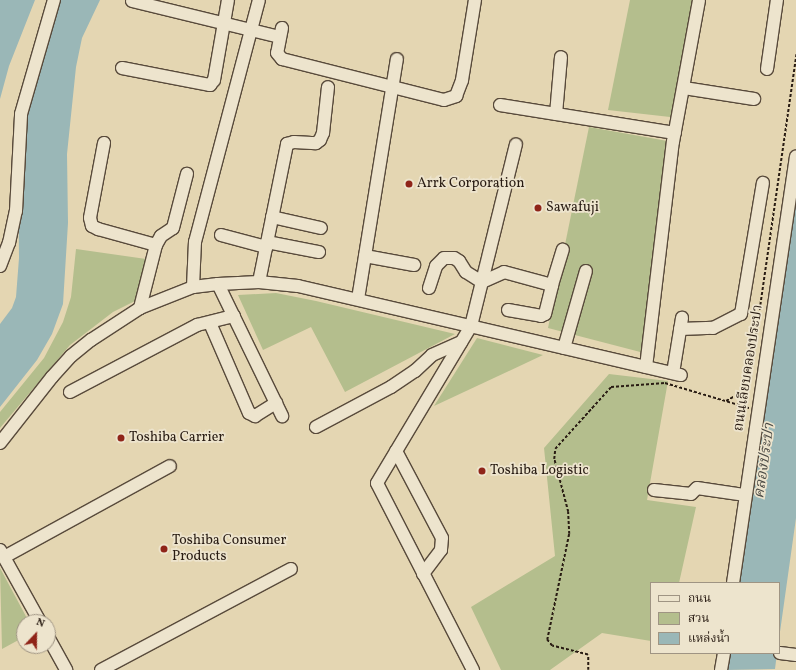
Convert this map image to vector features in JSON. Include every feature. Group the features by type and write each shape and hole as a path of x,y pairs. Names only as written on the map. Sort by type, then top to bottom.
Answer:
{"street":[{"path":"0,266 3,249 16,211 21,114 54,0"},
{"path":"122,68 210,85 214,80 228,0"},
{"path":"193,287 195,242 259,0"},
{"path":"139,2 251,30 281,33 277,53 282,59 444,100 456,96 462,80 475,0"},
{"path":"646,367 675,133 699,0"},
{"path":"767,69 777,0"},
{"path":"556,114 561,57"},
{"path":"358,299 397,58"},
{"path":"258,282 287,144 294,142 316,143 320,140 323,133 328,87"},
{"path":"684,88 754,99"},
{"path":"500,105 675,133"},
{"path":"104,143 90,218 92,226 156,245"},
{"path":"474,670 377,486 377,481 471,326 516,144"},
{"name":"ถนนเลียบคลองประปา","path":"733,582 796,157"},
{"path":"140,308 156,245 161,236 173,228 187,174"},
{"path":"0,443 71,356 140,308 193,287 218,284 258,282 298,286 677,374 681,324 713,328 741,314 764,184"},
{"path":"272,217 321,228"},
{"path":"220,235 266,245 319,252"},
{"path":"508,310 541,316 545,314 552,284 563,250"},
{"path":"365,256 414,265"},
{"path":"429,288 436,266 444,258 454,258 459,261 466,272 482,282"},
{"path":"564,348 586,271"},
{"path":"482,282 504,272 552,284"},
{"path":"218,284 282,416"},
{"path":"70,392 197,325 234,316"},
{"path":"210,323 249,413 255,416 276,403"},
{"path":"316,426 391,387 415,371 432,355 461,342"},
{"path":"396,451 442,538 441,550 423,574"},
{"path":"36,614 2,553 170,466"},
{"path":"654,490 691,494 697,488 745,495"},
{"path":"101,670 291,568"},
{"path":"56,652 66,670"},
{"path":"780,653 796,655"},
{"path":"721,670 724,654"}],"path":[{"path":"726,401 748,390 796,54"},
{"path":"652,379 758,410"},
{"path":"588,670 588,655 552,646 547,640 569,534 568,512 554,459 555,449 612,387 665,383"}],"green space":[{"path":"630,0 695,0 679,118 608,110"},
{"path":"589,127 673,142 648,354 548,328"},
{"path":"76,249 146,259 135,301 113,312 70,345 0,428 0,412 44,358 63,322 71,297"},
{"path":"276,293 455,334 345,392 311,327 263,350 238,295"},
{"path":"477,338 543,355 434,406"},
{"path":"609,374 668,381 647,500 696,507 679,582 650,582 650,641 602,633 550,670 501,670 471,607 555,556 544,448"},
{"path":"0,568 25,614 16,614 16,641 2,649"}],"water":[{"path":"0,0 35,0 9,66 0,99"},
{"path":"57,0 100,0 82,38 76,67 67,154 68,223 63,304 52,334 37,360 0,407 0,324 12,308 16,297 19,258 18,149"},
{"name":"คลองประปา","path":"796,173 796,518 780,632 780,582 738,582"},
{"path":"728,654 777,654 775,669 725,670"}],"place":[{"name":"Arrk Corporation","path":"409,184"},
{"name":"Sawafuji","path":"538,208"},
{"name":"Toshiba Carrier","path":"121,438"},
{"name":"Toshiba Logistic","path":"482,471"},
{"name":"Toshiba Consumer Products","path":"164,549"}]}
